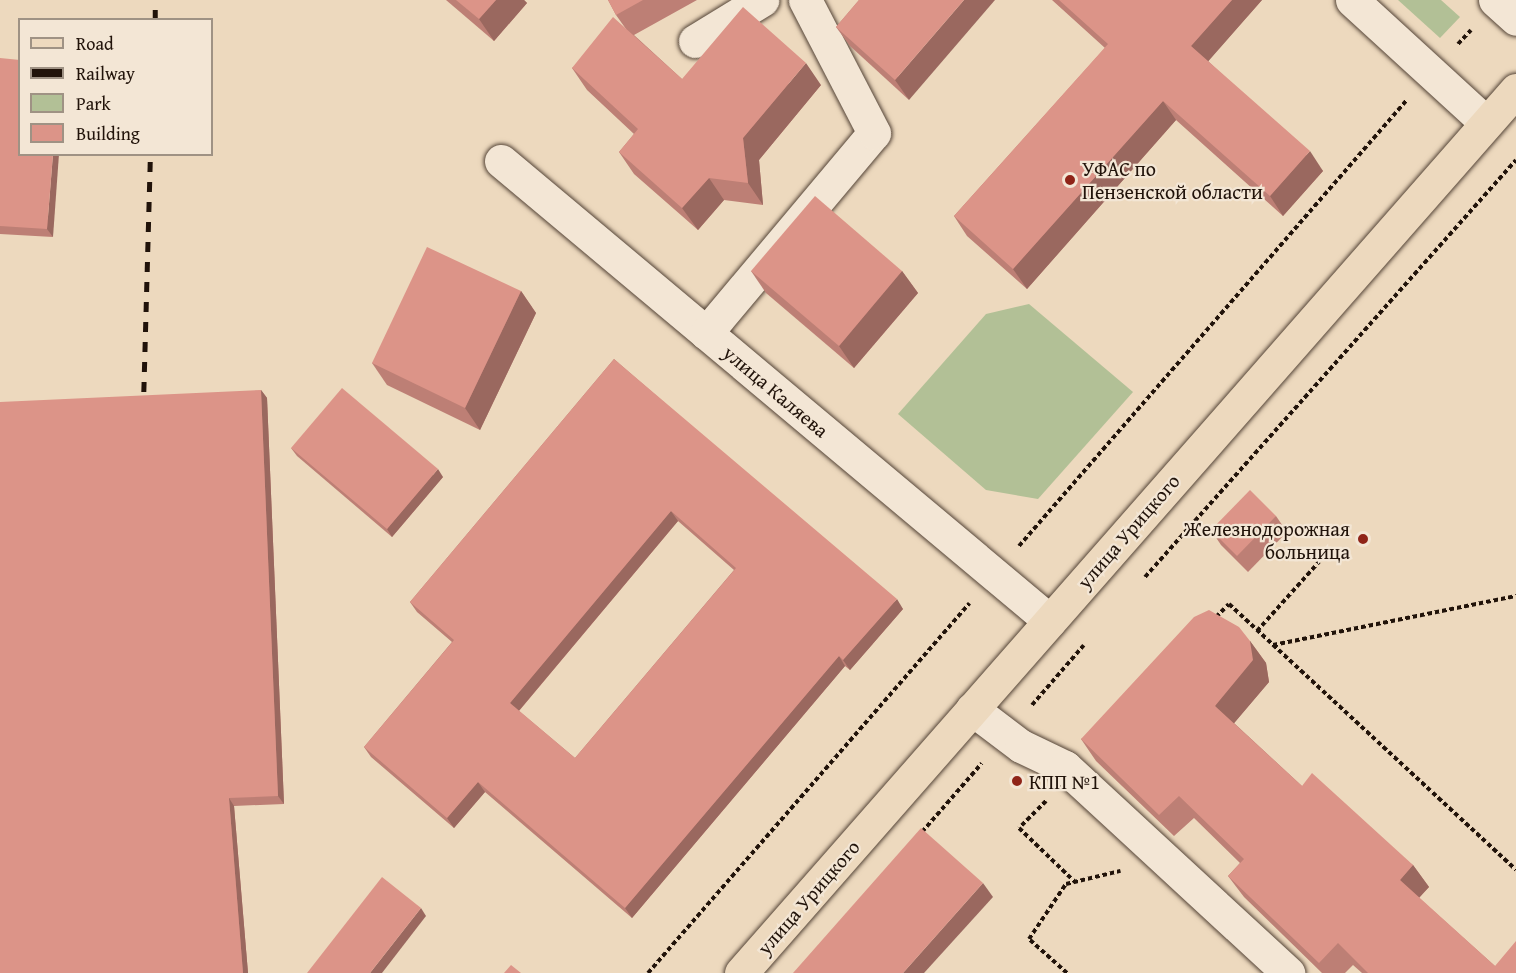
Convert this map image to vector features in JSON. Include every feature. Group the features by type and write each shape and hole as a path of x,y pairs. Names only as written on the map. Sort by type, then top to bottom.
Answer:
{"main road":[{"name":"улица Урицкого","path":"741,973 1516,90"}],"street":[{"path":"695,40 762,0"},
{"path":"706,333 874,133 805,0"},
{"path":"1352,0 1486,123"},
{"name":"улица Каляева","path":"501,161 1050,621"},
{"path":"972,709 1006,735 1072,774 1288,973"}],"path":[{"path":"1011,555 1431,73 1503,7"},
{"path":"1139,583 1516,160"},
{"path":"1257,631 1319,561"},
{"path":"648,973 979,592"},
{"path":"1273,645 1516,596"},
{"path":"1213,621 1229,604 1516,870"},
{"path":"914,841 1092,637"},
{"path":"1072,774 1019,828 1075,882"},
{"path":"1068,973 1029,939 1066,884 1164,859"}],"green space":[{"path":"1398,0 1441,0 1460,17 1440,38"},
{"path":"1029,304 1133,392 1038,499 986,490 898,414 986,314"}],"building":[{"path":"456,0 496,0 479,19"},
{"path":"608,0 643,0 616,15"},
{"path":"859,0 964,0 895,80 836,27"},
{"path":"1059,0 1232,0 1191,46 1310,151 1270,196 1163,101 1013,269 954,216 1108,44"},
{"path":"743,7 806,63 743,138 748,183 709,178 682,208 619,152 638,129 572,68 613,17 682,79"},
{"path":"0,58 18,60 18,156 53,156 47,229 0,226"},
{"path":"815,196 902,271 839,346 751,271"},
{"path":"427,247 521,291 465,408 372,363"},
{"path":"614,359 897,599 843,660 839,656 625,908 478,782 447,818 364,747 454,640 410,602","holes":["671,511 736,568 575,758 510,703"]},
{"path":"342,388 438,469 387,529 291,448"},
{"path":"261,390 278,796 229,798 243,973 0,973 0,402"},
{"path":"1250,490 1276,516 1237,556 1211,530"},
{"path":"1209,610 1239,627 1250,641 1253,660 1215,706 1302,786 1312,773 1413,865 1400,880 1495,966 1516,941 1516,973 1368,973 1338,943 1319,963 1228,876 1244,859 1179,796 1159,815 1081,739 1194,617"},
{"path":"921,828 983,883 903,973 793,973"},
{"path":"382,877 421,908 370,973 307,973"},
{"path":"511,965 521,973 504,973"}],"railway":[{"path":"155,0 155,18"},
{"path":"143,412 150,156"}],"place":[{"name":"УФАС по Пензенской области","path":"1070,180"},
{"name":"Железнодорожная больница","path":"1363,539"},
{"name":"КПП №1","path":"1017,781"}]}
